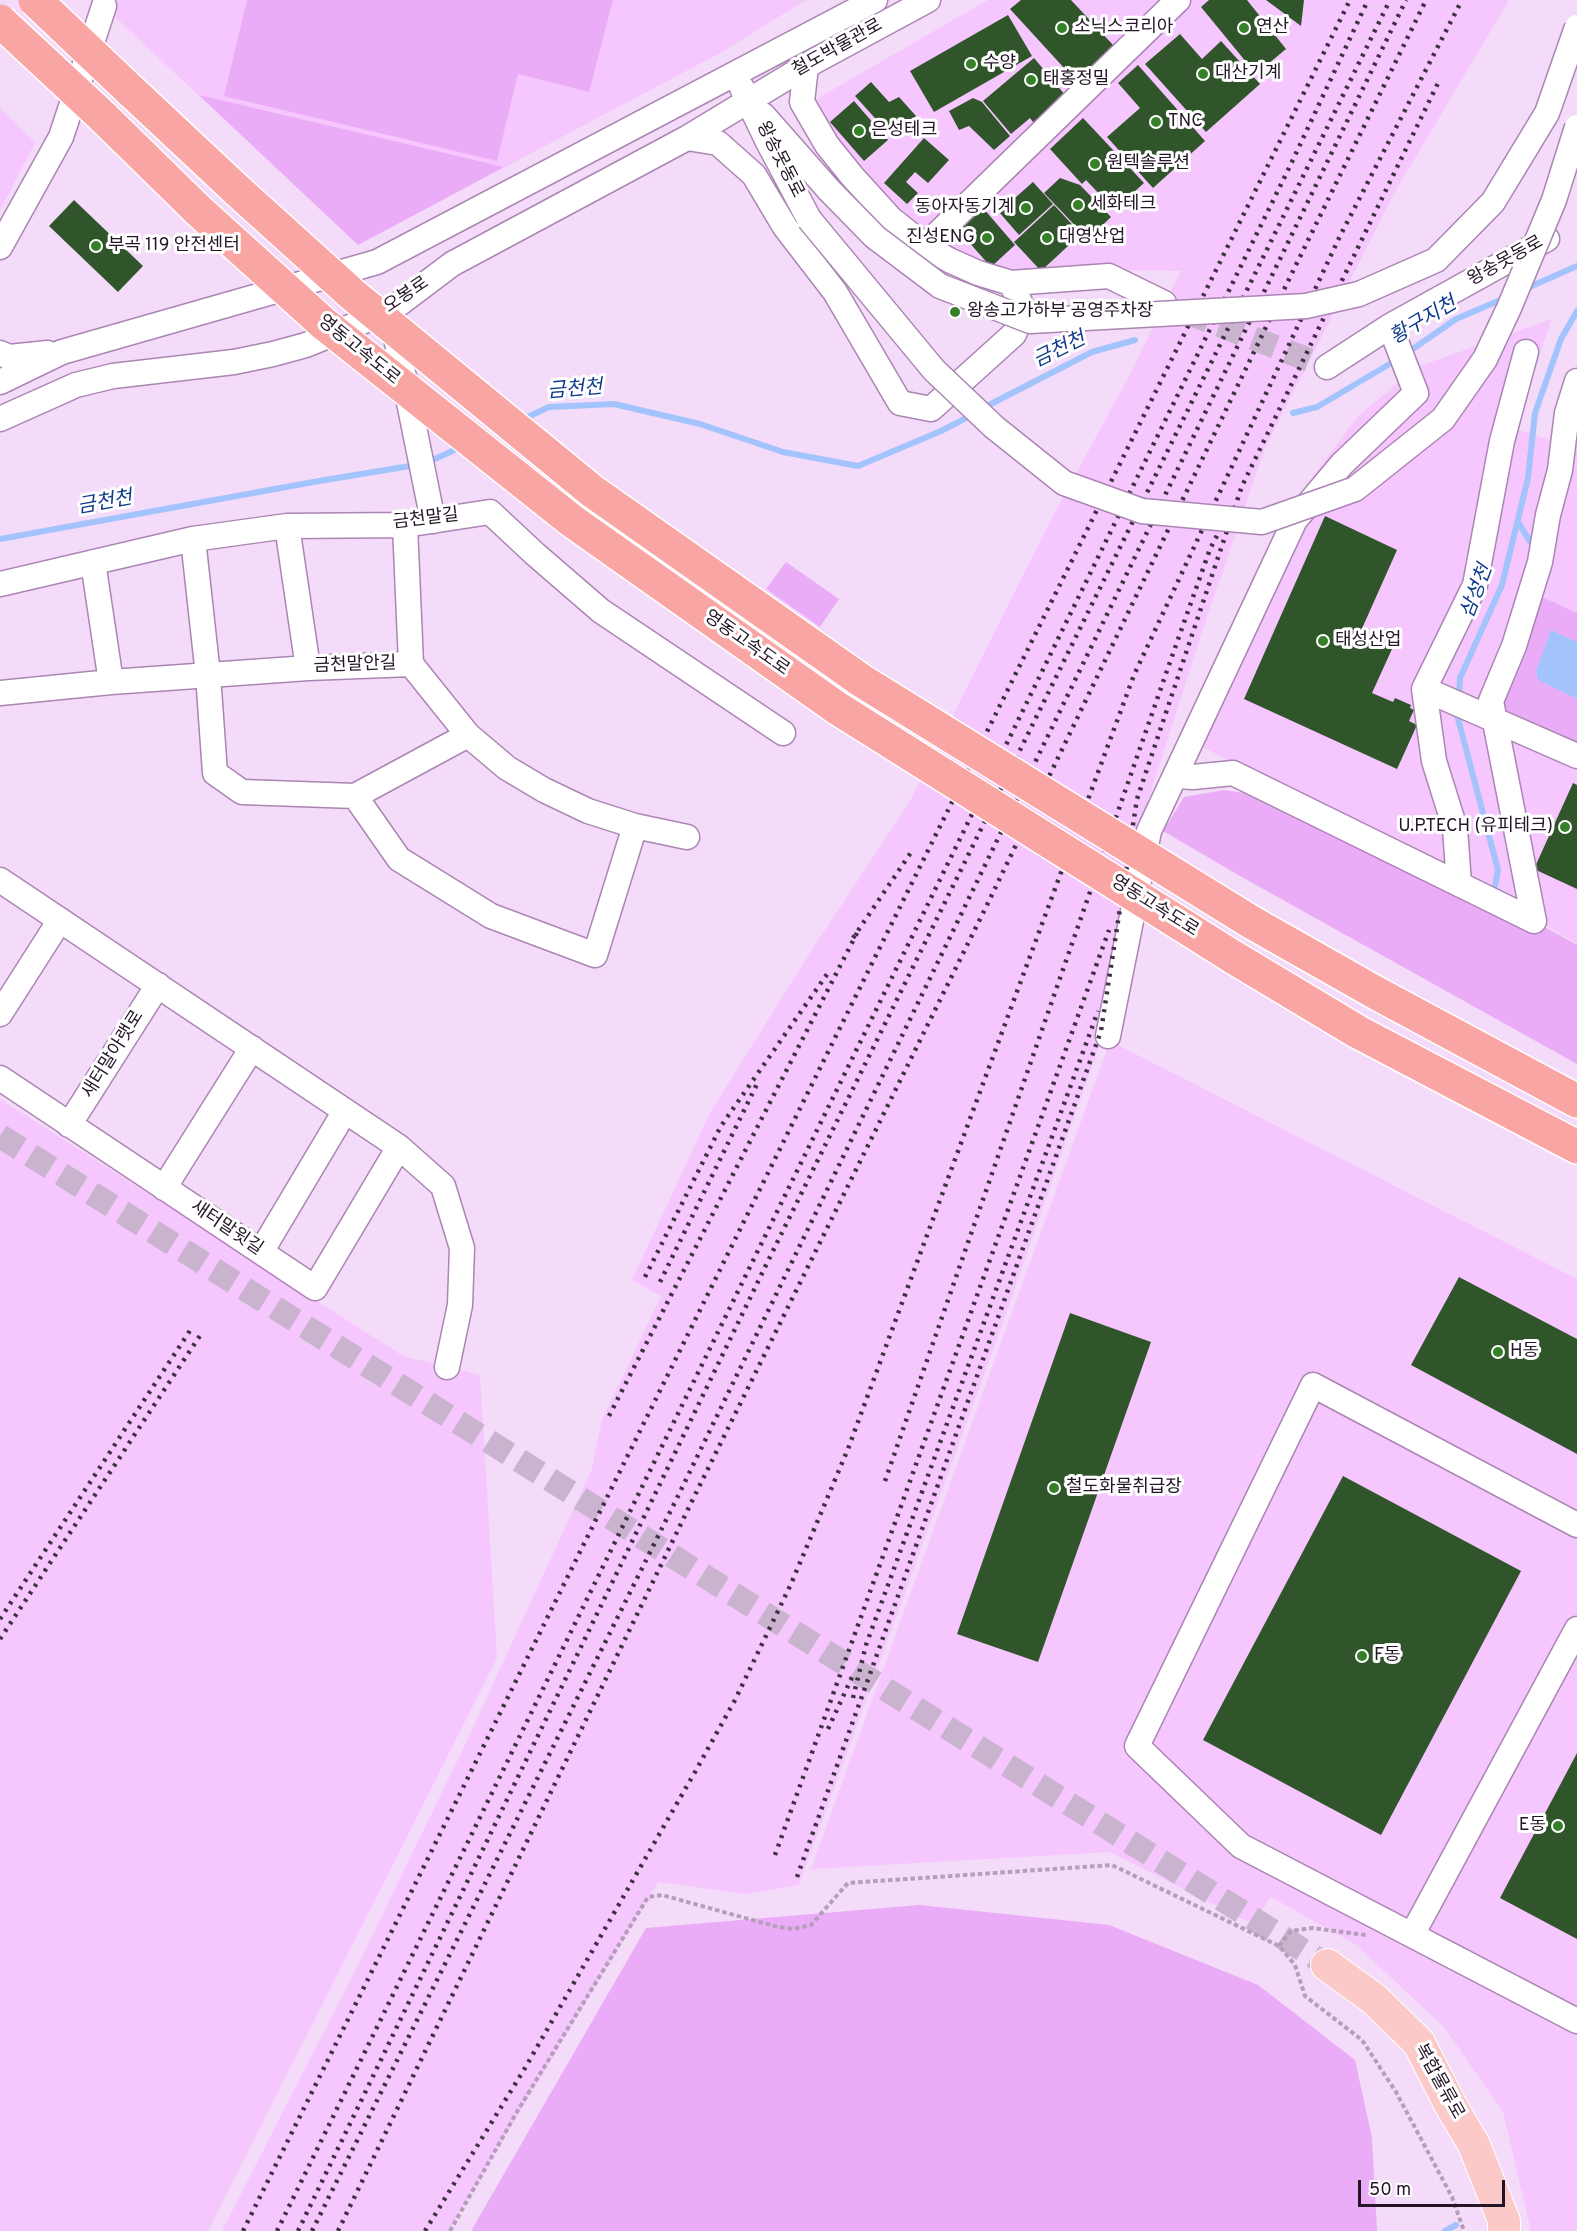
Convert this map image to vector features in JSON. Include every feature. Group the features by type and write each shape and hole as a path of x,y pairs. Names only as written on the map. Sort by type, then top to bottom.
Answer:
{"highway":[{"name":"영동고속도로","path":"35,0 239,192 353,295 592,491 862,681 1251,922 1389,1000 1577,1101"},
{"name":"영동고속도로","path":"0,21 199,211 323,323 572,521 837,708 1233,957 1358,1032 1577,1147"}],"main road":[{"name":"복합물류로","path":"1327,1965 1374,1999 1419,2043 1474,2145 1504,2221 1504,2231"}],"street":[{"name":"철도박물관로","path":"734,73 875,0"},
{"name":"철도박물관로","path":"749,100 806,66 928,0"},
{"path":"925,246 1178,0"},
{"path":"1,241 61,137 104,6"},
{"name":"왕송못동로","path":"749,100 782,134 829,190 875,237 940,286 1030,321 1306,306 1359,294 1436,260 1493,202 1547,113 1577,27"},
{"path":"806,66 802,102 827,146 891,219 925,246 978,273 1011,283 1109,276 1164,303"},
{"name":"왕송못동로","path":"734,73 809,219 934,370 994,427 1064,483 1142,512 1262,522 1355,489 1443,419 1485,359 1509,308 1554,200 1577,127"},
{"path":"0,382 62,352 377,262 734,73"},
{"name":"오봉로","path":"0,419 76,385 113,376 234,362 273,354 306,345 391,310 452,264 687,138 749,100"},
{"path":"687,138 718,143 754,175 785,227 835,292 900,404 931,409 1014,334 1024,311 1011,283"},
{"name":"왕송못동로","path":"1327,367 1390,326 1550,238 1577,156"},
{"path":"391,310 433,521"},
{"path":"1108,1036 1149,831 1295,520 1342,464 1416,393 1390,326"},
{"path":"0,353 9,357 62,352"},
{"path":"1459,884 1455,828 1434,761 1424,689 1475,585 1502,441 1526,352"},
{"path":"1174,776 1193,777 1233,773 1534,921 1491,701 1514,646 1540,561 1548,515 1560,470 1567,413 1577,381"},
{"name":"금천말길","path":"0,584 193,539 287,526 405,525 490,512 601,611 783,733"},
{"path":"405,525 411,664"},
{"path":"287,526 308,668"},
{"path":"193,539 208,675 215,773 242,792 355,796 468,735"},
{"path":"93,561 111,682"},
{"name":"금천말안길","path":"0,693 208,675 411,664 468,735 507,768 544,790 588,811 635,826 687,837"},
{"path":"1424,689 1577,756"},
{"path":"355,796 399,859 491,916 595,955 635,826"},
{"path":"0,880 399,1147 443,1186 462,1248 460,1305 447,1367"},
{"path":"0,1014 60,920"},
{"name":"새터말아랫로","path":"69,1125 158,985"},
{"path":"164,1188 252,1048"},
{"name":"새터말윗길","path":"0,1078 315,1288 399,1147"},
{"path":"261,1252 345,1111"},
{"path":"1577,1525 1312,1385 1137,1746 1241,1846 1577,2021"},
{"path":"1412,1935 1577,1629"}],"path":[{"path":"450,2231 518,2110 648,1897 662,1895 794,1929 811,1925 848,1883 1112,1865 1279,1946 1295,1965 1305,1996 1362,2040 1396,2091 1452,2197 1464,2231"},
{"path":"1279,1946 1291,1931 1312,1928 1367,1935"}],"shaded area":[{"path":"97,0 806,0 722,52 358,245"},
{"path":"247,0 613,0 589,92 518,74 497,161 224,96"},
{"path":"988,0 1509,0 1395,192 1265,448 1202,632 1145,810 1104,1032 1003,1322 799,1885 747,1894 658,1882 448,2231 222,2231 356,1969 465,1745 592,1469 602,1420 661,1296 632,1280 711,1111 806,959 910,801 1054,514 1127,380 1181,271 1049,272 991,267 925,235 867,181 813,101"},
{"path":"199,95 504,167 358,245"},
{"path":"0,108 35,143 0,210"},
{"path":"1552,319 1514,428 1568,446 1577,428 1577,944 1519,910 1181,736 1295,501 1358,416 1417,367"},
{"path":"786,562 839,599 820,627 766,589"},
{"path":"1542,597 1577,613 1577,642 1551,630 1536,672 1538,680 1577,699 1577,742 1499,707"},
{"path":"1224,790 1258,795 1529,932 1534,921 1577,945 1577,1064 1163,831 1184,797"},
{"path":"1110,1041 1577,1279 1577,2231 1531,2231 1503,2112 1444,2027 1355,1944 1271,1897 1253,1924 1110,1852 811,1869"},
{"path":"0,1099 403,1356 480,1375 497,1658 208,2231 0,2231"},
{"path":"919,1905 1109,1925 1258,1985 1355,2060 1372,2138 1377,2231 471,2231 646,1928"}],"water":[{"path":"1551,630 1577,642 1577,699 1538,680 1536,671"}],"building":[{"name":"소닉스코리아","path":"1021,0 1071,0 1114,46 1076,81 1010,9"},
{"name":"연산","path":"1209,0 1247,0 1286,49 1256,74 1201,7"},
{"path":"1266,0 1304,0 1301,26"},
{"name":"수양","path":"1008,15 1032,56 934,112 910,71"},
{"name":"대산기계","path":"1180,34 1202,59 1221,41 1260,84 1206,132 1145,64"},
{"name":"태홍정밀","path":"1034,58 1071,102 1039,130 1030,118 1011,134 983,101"},
{"name":"TNC","path":"1138,65 1205,141 1153,188 1107,137 1140,108 1118,83"},
{"path":"871,82 889,102 899,97 916,116 892,137 855,96"},
{"path":"973,98 982,102 1010,136 994,150 969,126 959,130 949,111"},
{"name":"은성테크","path":"854,101 888,140 864,161 830,122"},
{"name":"원텍솔루션","path":"1083,118 1144,183 1120,205 1104,199 1086,180 1082,184 1050,149"},
{"path":"924,138 949,160 928,183 915,172 906,182 918,193 907,204 884,183"},
{"name":"세화테크","path":"1060,178 1080,185 1111,217 1088,239 1044,193"},
{"name":"동아자동기계","path":"1033,182 1053,204 1019,235 999,212"},
{"name":"부곡 119 안전센터","path":"74,200 143,266 118,292 49,226"},
{"name":"대영산업","path":"1054,205 1081,234 1041,271 1014,242"},
{"name":"진성ENG","path":"983,208 1015,245 991,267 958,230"},
{"name":"태성산업","path":"1325,516 1397,550 1360,633 1392,649 1372,693 1393,702 1395,698 1411,705 1410,708 1414,710 1409,721 1417,725 1397,769 1244,699"},
{"name":"U.P.TECH (유피테크)","path":"1573,783 1577,785 1577,889 1534,869"},
{"name":"H동","path":"1459,1277 1577,1339 1577,1454 1411,1365"},
{"name":"철도화물취급장","path":"1070,1313 1151,1342 1038,1662 957,1634"},
{"name":"F동","path":"1343,1476 1521,1571 1381,1835 1203,1740"},
{"name":"E동","path":"1577,1753 1577,1939 1500,1898"}],"waterway":[{"name":"황구지천","path":"1525,289 1577,266"},
{"name":"황구지천","path":"1407,353 1456,319 1505,298"},
{"name":"삼성천","path":"1459,699 1460,678 1502,585 1528,478 1535,413 1561,339 1577,311"},
{"name":"금천천","path":"983,408 1092,352 1135,340"},
{"name":"황구지천","path":"1293,413 1317,407 1398,359"},
{"name":"금천천","path":"521,420 549,407 614,404 700,424 783,452 858,466 941,431 972,415"},
{"name":"금천천","path":"426,463 463,446"},
{"name":"금천천","path":"0,539 416,465"},
{"path":"1518,522 1531,543"},
{"name":"삼성천","path":"1458,709 1457,715 1498,870 1495,886"},
{"name":"삼성천","path":"1445,2231 1456,2225"}],"tunnel":[{"path":"1186,312 1327,367"},
{"path":"0,1136 1327,1965"}],"railway":[{"path":"243,2231 1350,0"},
{"path":"277,2231 1290,166 1368,0"},
{"path":"298,2231 767,1263 1390,0"},
{"path":"312,2231 679,1494 1406,0"},
{"path":"338,2231 693,1499 987,905 1426,0"},
{"path":"425,2231 525,2068 695,1772 735,1700 791,1584 848,1449 1134,675 1340,236 1462,0"},
{"path":"797,1877 1101,1031 1137,799 1242,486 1439,81"},
{"path":"885,1481 1170,662 1210,549 1222,526"},
{"path":"853,938 912,851"},
{"path":"775,1855 1109,930"},
{"path":"609,1416 858,931"},
{"path":"645,1277 721,1126 830,970"},
{"path":"853,1698 866,1645 1098,1011"},
{"path":"660,1282 757,1084"},
{"path":"0,1619 191,1329"},
{"path":"0,1639 201,1334"},
{"path":"828,1729 853,1675"}],"place":[{"name":"소닉스코리아","path":"1062,28"},
{"name":"연산","path":"1244,28"},
{"name":"수양","path":"971,64"},
{"name":"대산기계","path":"1203,74"},
{"name":"태홍정밀","path":"1031,80"},
{"name":"TNC","path":"1156,122"},
{"name":"은성테크","path":"859,131"},
{"name":"원텍솔루션","path":"1095,164"},
{"name":"세화테크","path":"1078,205"},
{"name":"동아자동기계","path":"1026,208"},
{"name":"진성ENG","path":"987,238"},
{"name":"대영산업","path":"1047,238"},
{"name":"부곡 119 안전센터","path":"96,246"},
{"name":"왕송고가하부 공영주차장","path":"955,312"},
{"name":"태성산업","path":"1323,641"},
{"name":"U.P.TECH (유피테크)","path":"1565,827"},
{"name":"H동","path":"1498,1352"},
{"name":"철도화물취급장","path":"1054,1488"},
{"name":"F동","path":"1362,1656"},
{"name":"E동","path":"1558,1826"}]}
